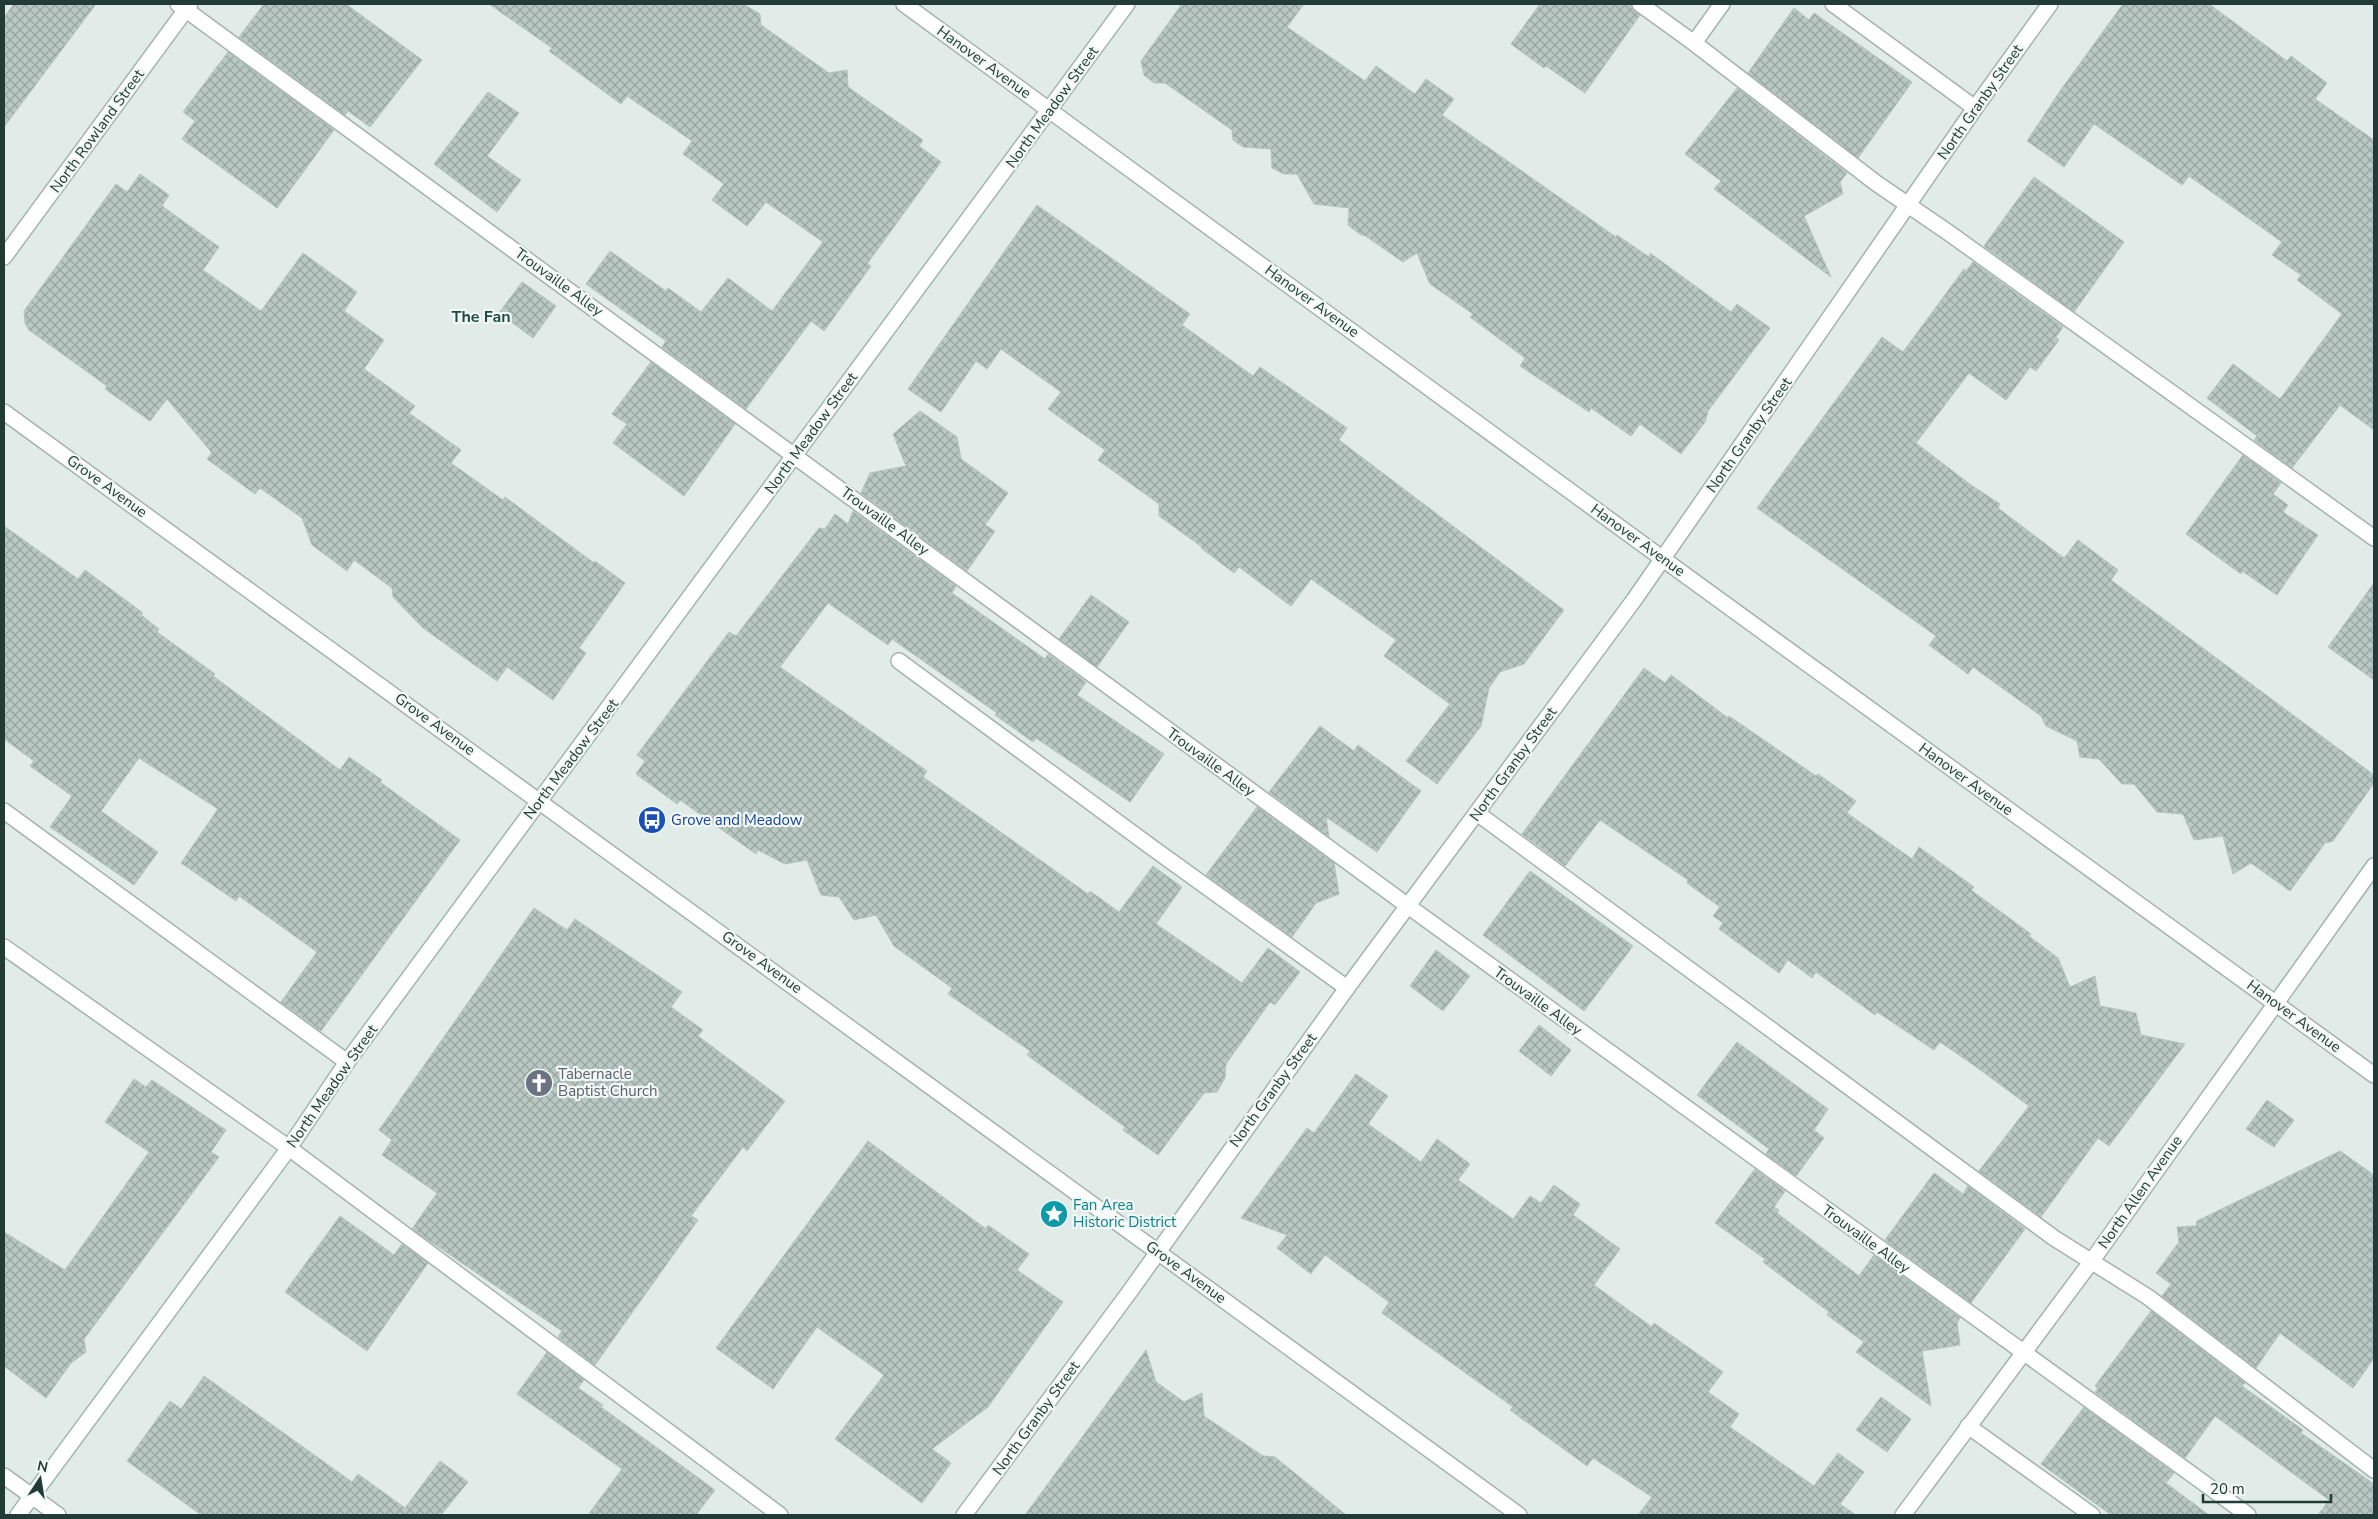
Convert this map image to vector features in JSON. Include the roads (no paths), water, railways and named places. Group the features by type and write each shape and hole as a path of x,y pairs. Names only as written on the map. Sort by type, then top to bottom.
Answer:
{"street":[{"name":"Hanover Avenue","path":"904,4 1663,559 2374,1074"},
{"name":"North Meadow Street","path":"18,1515 289,1148 347,1062 1050,110 1126,4"},
{"path":"1640,4 1694,43 1876,184 1908,204 2374,538"},
{"path":"1694,43 1722,4"},
{"path":"1833,4 1975,108"},
{"name":"North Granby Street","path":"964,1515 1157,1252 1347,988 1663,559 1908,204 2050,4"},
{"name":"North Rowland Street","path":"4,258 185,6"},
{"name":"Trouvaille Alley","path":"185,6 1408,906 2248,1515"},
{"name":"Grove Avenue","path":"4,412 540,800 1519,1515"},
{"path":"898,661 1347,988"},
{"path":"4,811 347,1062"},
{"path":"1477,813 2054,1238 2148,1298 2374,1470"},
{"name":"North Allen Avenue","path":"1903,1515 2091,1262 2274,1003 2374,866"},
{"path":"4,947 289,1148 780,1515"},
{"path":"1968,1426 2092,1515"},
{"path":"4,1476 58,1515"}],"place":[{"name":"Grove and Meadow","path":"652,820"},
{"name":"Tabernacle Baptist Church","path":"539,1083"},
{"name":"Fan Area Historic District","path":"1054,1214"}],"district":[{"name":"The Fan","path":"481,317"}]}
